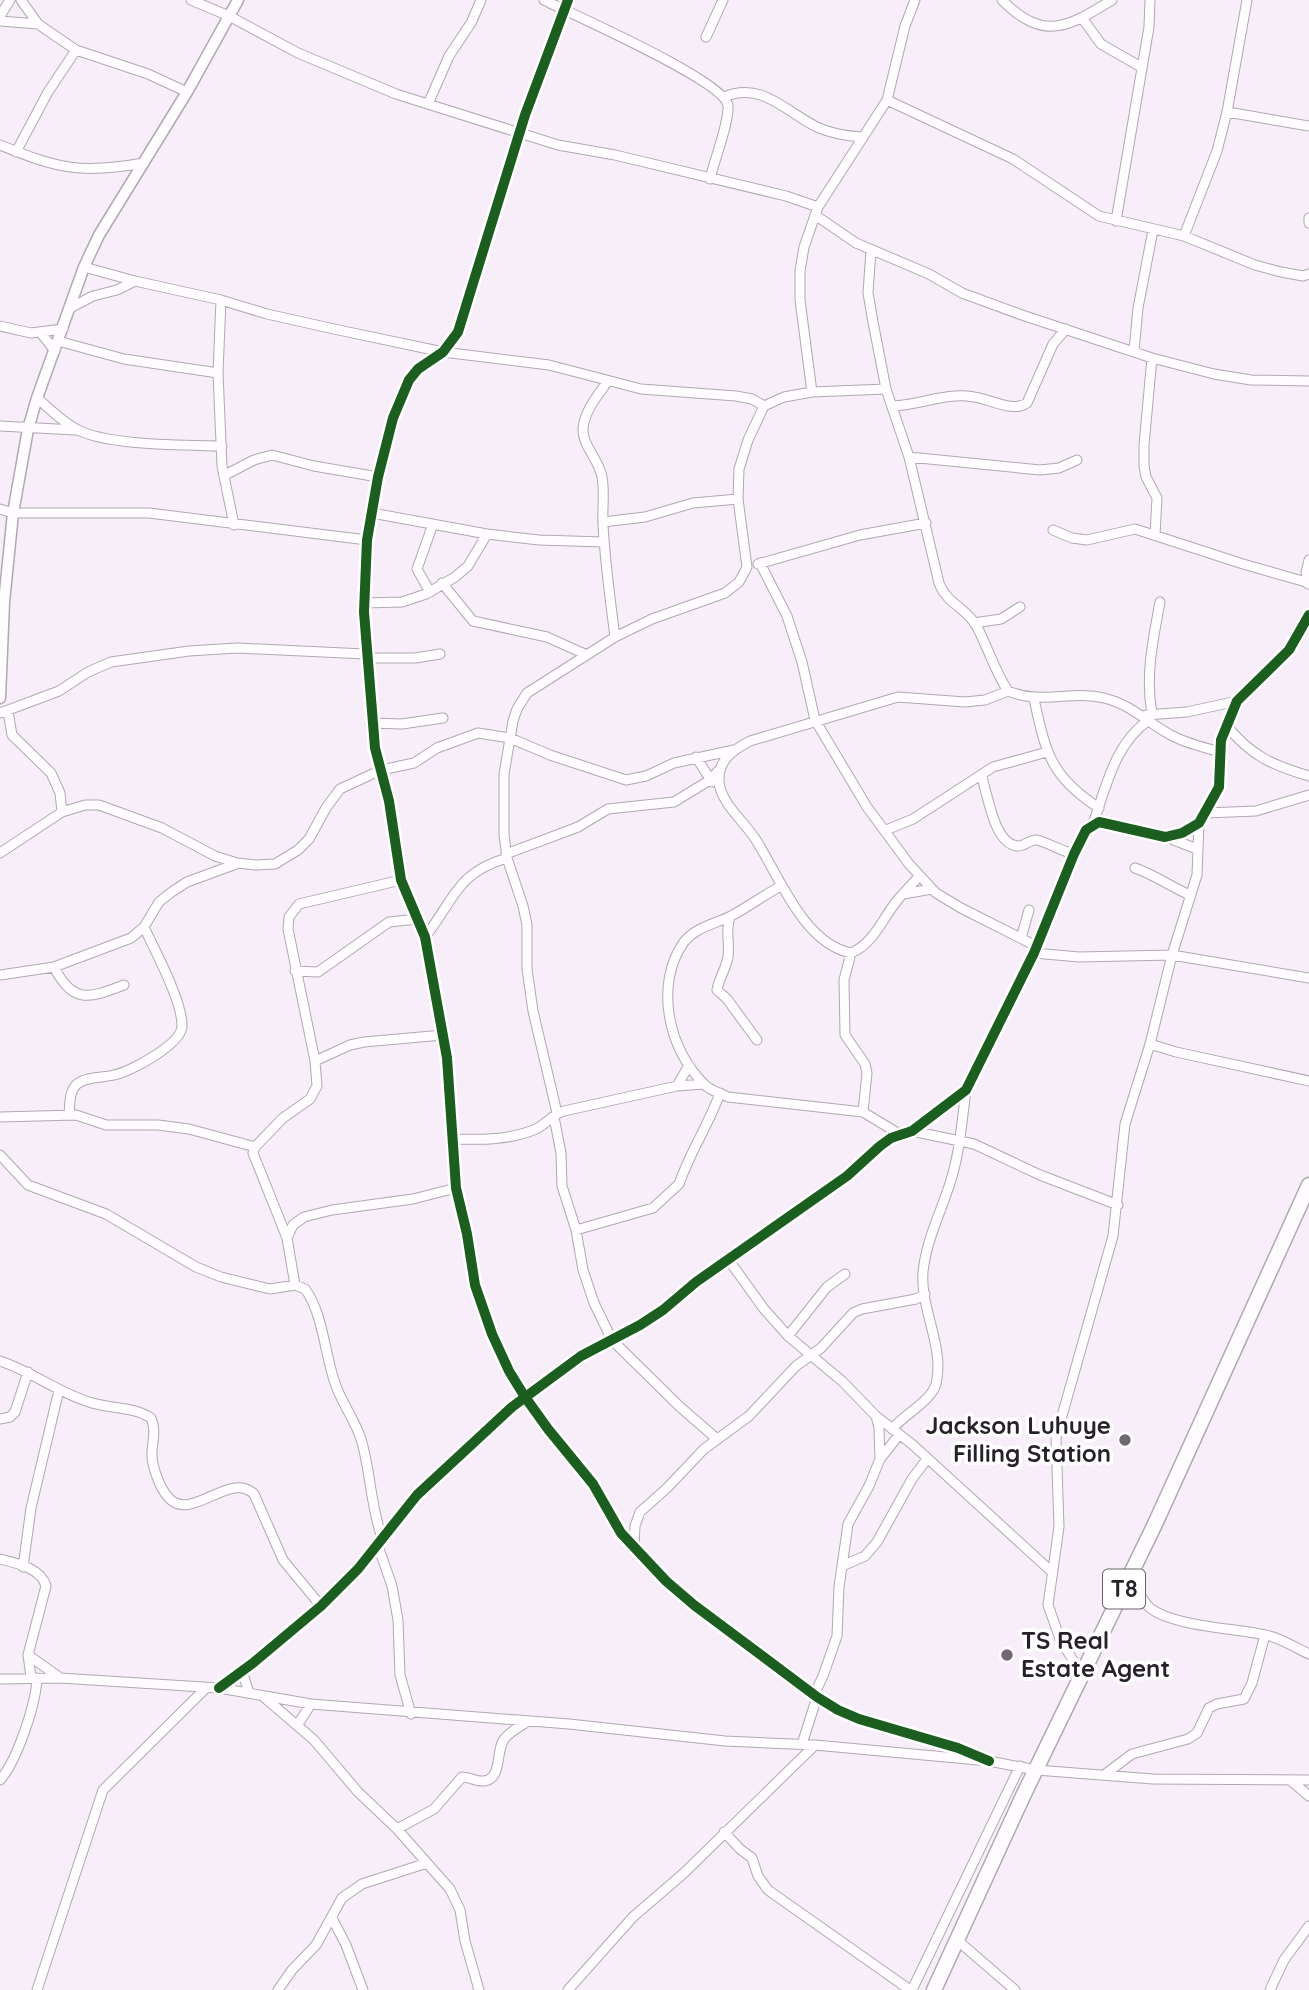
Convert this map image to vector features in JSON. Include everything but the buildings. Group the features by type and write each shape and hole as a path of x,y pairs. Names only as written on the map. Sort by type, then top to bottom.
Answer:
{"main road":[{"name":"T8","path":"934,1990 1130,1576 1309,1185"}],"street":[{"path":"10,0 0,19 38,24"},
{"path":"21,0 38,24 76,50 148,74 187,92"},
{"path":"191,0 229,16 338,71 428,104 558,145 615,155 786,196 816,211 838,233 871,250 929,274 962,293 1066,329 1152,358 1214,374 1251,380 1309,381"},
{"path":"0,698 4,602 13,513 28,429 37,398 99,235 187,92 238,0"},
{"path":"428,104 449,56 471,23 481,0"},
{"path":"544,0 701,78 724,97 728,104 726,118 709,179"},
{"path":"568,0 520,133 458,332 443,352 418,369 400,396 378,477 368,540 364,603 371,723 389,801 401,880 425,937 451,1094 456,1188 475,1285 498,1350 525,1397 593,1484 613,1521 634,1547 694,1605 815,1696 859,1719 958,1748 989,1761"},
{"path":"706,37 723,0"},
{"path":"812,392 804,335 800,271 804,247 816,211 887,100 905,26 915,0"},
{"path":"1002,0 1027,19 1052,28 1071,24 1112,0"},
{"path":"1116,221 1149,27 1150,0"},
{"path":"1184,236 1217,151 1227,112 1247,0"},
{"path":"1082,18 1101,44 1142,67"},
{"path":"16,152 48,92 76,50"},
{"path":"724,97 737,92 765,97 792,109 818,127 840,135 862,137"},
{"path":"887,100 1013,159 1086,209 1116,221 1184,236 1294,276 1309,274"},
{"path":"1227,112 1309,126"},
{"path":"0,145 74,169 105,170 144,163"},
{"path":"1309,218 1309,223"},
{"path":"1134,351 1138,308 1153,230"},
{"path":"871,250 870,307 886,390 909,457 943,593 974,623 992,664 1008,691"},
{"path":"85,267 222,300 291,320 443,352 549,365 656,391 736,396 752,399 764,406"},
{"path":"70,308 93,296 117,290 135,281"},
{"path":"222,300 218,373 225,475 234,525"},
{"path":"0,326 41,333 63,329"},
{"path":"893,406 922,403 954,395 986,399 1009,407 1023,407 1053,344 1066,329"},
{"path":"41,333 57,346 218,373"},
{"path":"1152,358 1144,456 1146,477 1157,498 1155,535"},
{"path":"608,381 593,401 583,430 586,444 599,463 603,479 604,542 615,637"},
{"path":"717,1440 611,1340 583,1270 576,1230 562,1186 561,1153 555,1115 533,1012 527,969 527,925 507,856 504,784 510,738 513,721 527,693 615,637 652,619 725,593 739,583 747,567 738,499 739,469 748,440 764,406 784,397 812,392 886,390"},
{"path":"37,398 78,430"},
{"path":"0,426 78,430 135,442 222,446"},
{"path":"225,475 262,456 272,455 314,466 378,477"},
{"path":"909,457 1040,470 1059,468 1077,460"},
{"path":"603,522 645,517 693,503 738,499"},
{"path":"0,509 13,513 149,513 368,540"},
{"path":"372,513 487,534 539,540 604,542"},
{"path":"747,567 860,535 926,523"},
{"path":"430,592 417,569 433,524"},
{"path":"1053,530 1080,540 1101,538 1135,529 1308,584 1309,561"},
{"path":"364,603 416,599 430,592 468,566 487,534"},
{"path":"760,563 787,615 802,662 815,720 867,807 919,876 932,889 961,908 1021,938 1035,949 1080,957 1172,955 1309,978"},
{"path":"442,583 473,621 547,637 587,655"},
{"path":"1148,717 1148,671 1160,602"},
{"path":"974,623 1001,619 1020,607"},
{"path":"1165,836 1181,833 1199,823 1206,813 1219,787 1220,752 1226,726 1237,701 1289,650 1309,615"},
{"path":"62,812 60,793 51,773 12,735 4,712 59,691 88,672 111,662 189,651 237,648 366,656 415,657 440,654"},
{"path":"425,937 464,881 477,870 578,827 608,809 674,802 710,780 725,758 750,741 898,696 965,702 985,700 1008,691 1034,699 1098,697 1148,717 1180,740 1220,752"},
{"path":"1034,699 1052,764 1064,781 1099,808"},
{"path":"1093,824 1124,744 1148,717 1237,701"},
{"path":"825,736 831,716"},
{"path":"371,723 402,724 443,718"},
{"path":"0,853 62,812 85,805 99,805 162,828 215,856 237,863 275,864 288,858 309,839 340,789 381,770 414,763 437,748 467,736 489,733 513,721"},
{"path":"1226,726 1242,744 1263,759 1283,769 1309,775"},
{"path":"489,733 626,779 646,776 668,765 696,757 734,750"},
{"path":"886,830 920,814 993,767 1048,752"},
{"path":"696,757 710,780 757,841 781,886 813,929 839,950 851,953"},
{"path":"720,769 721,792"},
{"path":"981,775 993,820 1003,838 1020,846 1038,840 1074,854"},
{"path":"1206,813 1256,811 1309,795"},
{"path":"1215,797 1229,811"},
{"path":"219,1688 321,1606 358,1569 416,1495 525,1397 581,1356 663,1310 695,1282 847,1175 880,1146 912,1131 966,1090 1035,949 1086,830 1098,822 1165,836 1197,849"},
{"path":"1082,1675 1060,1639 1048,1605 1059,1527 1056,1437 1113,1236 1125,1124 1197,875 1199,823"},
{"path":"0,975 54,967 131,938 144,928 151,911 187,881 237,863"},
{"path":"1135,868 1190,895"},
{"path":"863,1112 867,1073 865,1064 845,1035 844,980 851,953 875,933 919,876"},
{"path":"295,1284 286,1238 255,1164 253,1153 255,1147 283,1118 314,1095 317,1086 315,1061 288,929 289,917 299,904 401,880"},
{"path":"781,886 730,917 694,932 685,941 671,970 667,992 667,1008 673,1032 689,1065 704,1084 728,1097 863,1112 901,1135"},
{"path":"903,894 932,889"},
{"path":"1021,938 1028,909"},
{"path":"730,917 726,927 727,962 717,990 731,1004 757,1040"},
{"path":"295,971 318,972 389,922 418,919"},
{"path":"69,1114 73,1090 80,1082 116,1075 159,1053 176,1039 181,1031 180,1015 170,986 144,928"},
{"path":"54,967 69,990 79,996 95,995 124,985"},
{"path":"315,1061 350,1045 364,1042 443,1035"},
{"path":"1150,1044 1309,1081"},
{"path":"677,1086 689,1065"},
{"path":"454,1139 501,1138 538,1128 555,1115 677,1086 704,1084"},
{"path":"802,1744 836,1636 848,1524 880,1459 909,1411 930,1396 936,1383 936,1353 925,1294 924,1265 952,1177 960,1141 966,1090"},
{"path":"576,1230 653,1208 674,1191 680,1184 720,1093"},
{"path":"0,1117 69,1114 85,1116 106,1125 158,1125 189,1129 255,1147"},
{"path":"912,1131 990,1150 1040,1175 1118,1205"},
{"path":"0,1155 28,1185 106,1214 196,1267 221,1277 270,1289 295,1284 309,1294 334,1381 360,1435 366,1457 372,1505 398,1620 400,1675 411,1713"},
{"path":"286,1238 293,1225 304,1217 332,1210 413,1199 456,1188"},
{"path":"728,1259 764,1309 788,1336 1052,1572"},
{"path":"788,1336 827,1286 845,1274"},
{"path":"634,1547 635,1526 640,1512 704,1449 750,1416 796,1366 821,1348 853,1313 916,1299 925,1294"},
{"path":"0,1360 59,1390 92,1403 141,1412 151,1418 154,1434 152,1461 167,1497 174,1503 182,1506 192,1504 240,1487 250,1490 284,1560 321,1606"},
{"path":"0,1419 10,1418 15,1412 28,1372"},
{"path":"23,1567 31,1508 59,1390"},
{"path":"876,1416 880,1459"},
{"path":"704,1449 706,1430"},
{"path":"842,1566 865,1556 877,1542 912,1479 927,1460"},
{"path":"0,1559 37,1573 44,1579 46,1586 28,1655 34,1677 34,1705 8,1770 0,1780"},
{"path":"1130,1576 1145,1603 1159,1614 1265,1635 1296,1645 1309,1654"},
{"path":"1104,1775 1132,1754 1188,1739 1197,1733 1209,1708 1244,1699 1252,1683 1265,1635"},
{"path":"28,1655 60,1678"},
{"path":"243,1671 249,1693"},
{"path":"0,1679 60,1678 219,1688 311,1704 528,1720 725,1741 815,1745 989,1761 1036,1770 1165,1779 1309,1780"},
{"path":"37,1990 103,1790 206,1688"},
{"path":"264,1696 298,1724 334,1762 358,1792 397,1829 456,1899 479,1990"},
{"path":"298,1724 311,1704"},
{"path":"397,1829 434,1809 462,1777 486,1781 492,1778 497,1768 500,1745 528,1720"},
{"path":"568,1990 634,1917 684,1874 815,1745"},
{"path":"724,1832 752,1858 758,1876 768,1890 911,1990 1020,1766"},
{"path":"1290,1780 1309,1796"},
{"path":"278,1990 292,1970 316,1945 342,1898 353,1889 427,1863"},
{"path":"332,1918 346,1945 363,1990"},
{"path":"1270,1990 1284,1961 1309,1926"},
{"path":"957,1940 1015,1990"}],"cycle path":[{"path":"568,0 525,115 458,332 443,352 418,369 409,380 393,418 378,477 367,540 364,612 375,748 389,801 401,880 425,937 447,1058 456,1188 475,1285 492,1334 509,1371 525,1397 593,1484 621,1533 666,1581 694,1605 838,1710 859,1719 958,1748 989,1761"},
{"path":"219,1688 321,1606 358,1569 417,1495 512,1407 581,1356 663,1310 696,1282 847,1176 891,1138 912,1131 966,1090 1034,953 1086,830 1099,822 1165,837 1182,833 1199,823 1219,787 1221,740 1237,701 1289,650 1309,615"}],"place":[{"name":"Jackson Luhuye Filling Station","path":"1125,1440"},
{"name":"TS Real Estate Agent","path":"1007,1655"}]}
